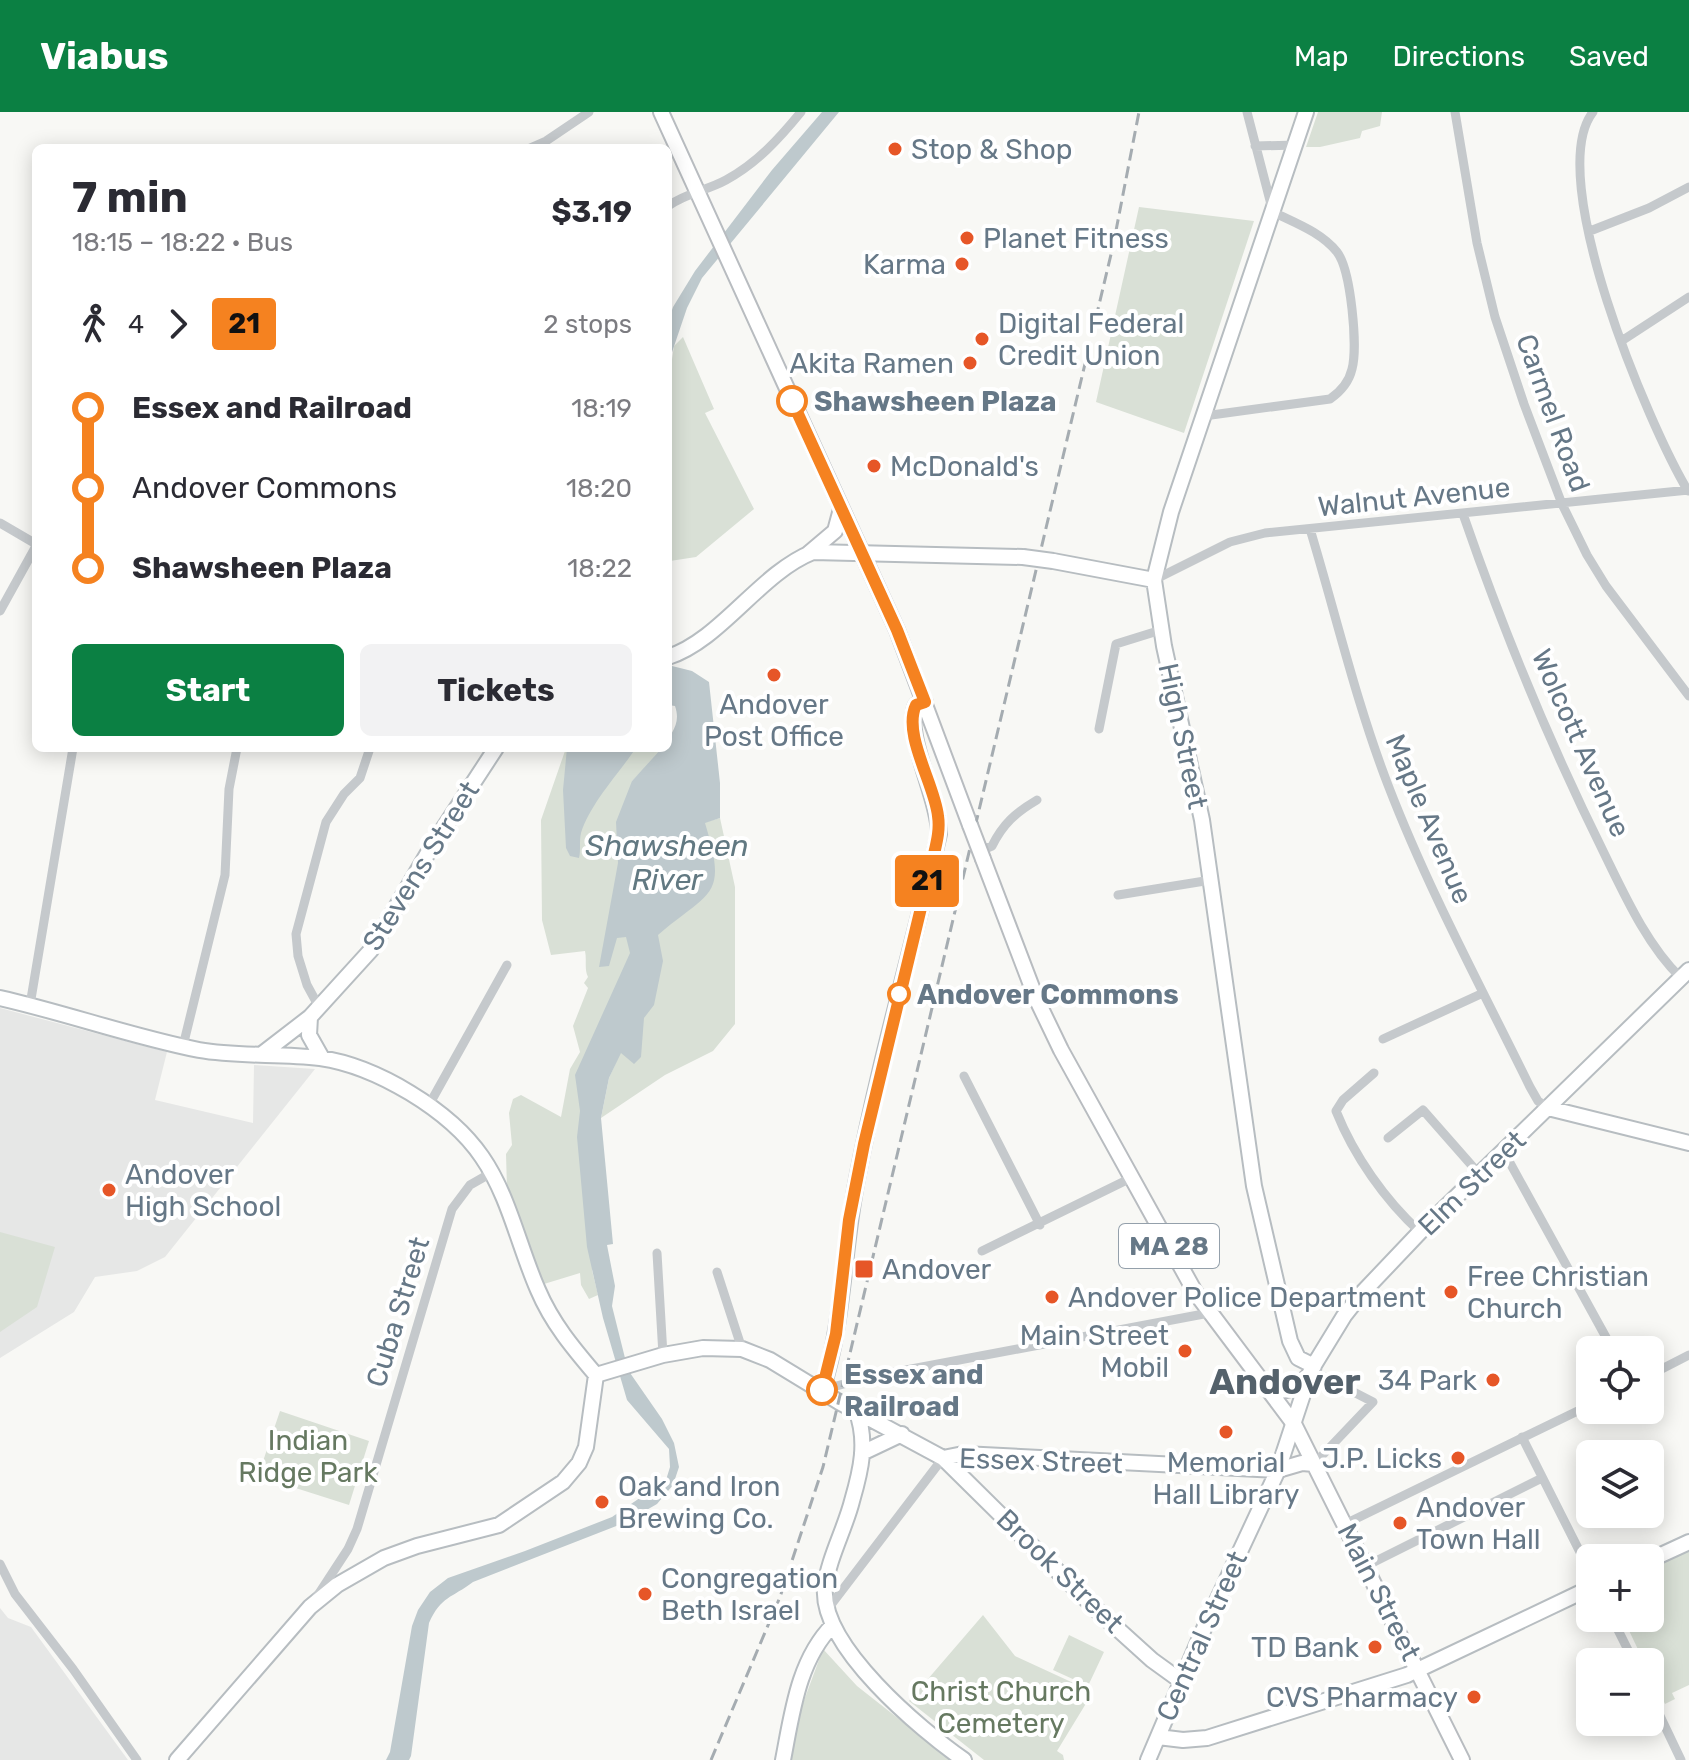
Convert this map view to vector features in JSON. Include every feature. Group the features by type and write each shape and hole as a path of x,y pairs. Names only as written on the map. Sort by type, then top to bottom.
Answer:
{"main road":[{"name":"MA 28","path":"661,112 897,630 1049,1026 1209,1313 1294,1424"},
{"name":"High Street","path":"1306,112 1171,512 1154,580 1161,630 1197,793 1260,1215 1290,1341 1298,1358 1311,1371"},
{"path":"672,656 688,651 784,569 835,531 841,508"},
{"path":"809,553 1023,557 1154,580"},
{"path":"822,1390 836,1334 849,1220 864,1144 939,834 936,806 916,744 913,719 916,705 925,702"},
{"name":"Stevens Street","path":"262,1054 315,1012 371,950 425,858 493,752"},
{"name":"Elm Street","path":"1294,1424 1311,1371 1353,1305 1420,1232 1481,1176 1685,974"},
{"path":"0,998 212,1052 322,1058 393,1084 429,1105 470,1142 491,1173 547,1310 561,1333 603,1373 586,1447 579,1463 563,1482 499,1525 417,1546 353,1574 310,1607 177,1760"},
{"path":"315,1012 309,1035 322,1058"},
{"path":"1548,1108 1689,1143"},
{"name":"Essex Street","path":"603,1373 663,1355 719,1347 742,1349 770,1360 943,1458 963,1454 1278,1470 1302,1463 1314,1464"},
{"path":"1265,1386 1290,1392 1311,1371"},
{"path":"856,1410 861,1427 862,1453 850,1511 826,1580 827,1610 833,1625 870,1677 912,1718 964,1760"},
{"name":"Main Street","path":"1294,1424 1462,1760"},
{"name":"Central Street","path":"1148,1760 1278,1470 1294,1424"},
{"path":"862,1453 902,1434"},
{"name":"Brook Street","path":"943,1458 1100,1613 1152,1660 1181,1681"},
{"path":"1664,1554 1689,1542"},
{"path":"1158,1737 1183,1740 1207,1738 1418,1670 1576,1595"},
{"path":"783,1760 804,1672 818,1642 833,1625"}],"street":[{"path":"538,144 589,112"},
{"path":"672,204 697,190 724,181 756,161 801,112"},
{"path":"1204,416 1330,399 1344,386 1354,359 1345,267 1327,242 1273,212 1247,112"},
{"name":"Carmel Road","path":"1455,112 1477,243 1495,317 1562,504 1606,586 1689,696"},
{"path":"1593,112 1584,130 1579,169 1598,271 1661,439 1689,490"},
{"path":"552,137 554,144"},
{"path":"1255,146 1296,145"},
{"path":"1590,231 1649,208 1689,187"},
{"path":"1623,340 1689,297"},
{"name":"Walnut Avenue","path":"1154,580 1207,552 1247,536 1689,490"},
{"name":"Wolcott Avenue","path":"1463,514 1560,760 1622,889 1655,945 1685,974"},
{"path":"0,523 32,543"},
{"name":"Maple Avenue","path":"1310,529 1360,703 1420,862 1530,1087 1538,1101 1548,1108"},
{"path":"0,611 32,552"},
{"path":"1099,729 1116,644 1161,630"},
{"path":"30,1005 72,752"},
{"path":"183,1046 225,875 229,789 236,752"},
{"path":"315,1012 298,956 296,934 326,822 344,794 360,778 369,752"},
{"path":"982,855 992,846 1001,828 1014,813 1037,800"},
{"path":"1118,895 1211,880"},
{"path":"429,1105 507,965"},
{"path":"1383,1039 1483,993"},
{"path":"1374,1073 1343,1100 1336,1111 1345,1133 1383,1190 1420,1232"},
{"path":"964,1076 1040,1225"},
{"path":"1388,1138 1423,1110 1481,1176"},
{"path":"1504,1152 1605,1336"},
{"name":"Cuba Street","path":"310,1607 348,1549 357,1529 452,1209 470,1185 491,1173"},
{"path":"982,1251 1131,1178"},
{"path":"657,1253 663,1355"},
{"path":"717,1272 742,1349"},
{"path":"822,1390 869,1377 1209,1313"},
{"path":"1664,1368 1689,1355"},
{"path":"1311,1371 1373,1402 1314,1464"},
{"path":"1345,1524 1576,1412"},
{"path":"1522,1437 1576,1545"},
{"path":"827,1610 943,1458"},
{"path":"1366,1566 1542,1478"},
{"path":"0,1564 15,1594 137,1760"},
{"path":"1664,1724 1681,1760"}],"shaded area":[{"name":"Andover High School","path":"0,1008 167,1052 155,1100 253,1123 254,1065 315,1069 165,1257 137,1271 95,1277 74,1312 0,1358"},
{"path":"0,1608 8,1618 31,1627 128,1760 0,1760"}],"green space":[{"path":"1318,112 1382,112 1380,126 1362,131 1360,138 1306,147"},
{"path":"1139,207 1254,221 1184,433 1096,402"},
{"path":"683,337 714,409 705,413 754,509 696,557 672,561 672,359 674,346"},
{"path":"565,752 662,752 632,781 635,920 630,962 597,1042 592,1270 598,1295 589,1299 581,1285 580,1273 544,1284 507,1189 506,1154 512,1145 509,1113 513,1099 521,1095 561,1117 570,1069 580,1052 573,1026 588,988 584,983 588,977 585,951 551,955 542,920 541,820"},
{"path":"720,818 735,887 735,1024 713,1051 665,1075 601,1118 609,1078 621,1051 651,909 687,827"},
{"path":"0,1232 55,1247 37,1307 0,1332"},
{"name":"Indian Ridge Park","path":"280,1411 369,1441 349,1505 258,1476"},
{"path":"1689,1548 1689,1685 1672,1693 1675,1699 1665,1704 1664,1648 1637,1648 1630,1632 1664,1632 1664,1560"},
{"name":"Christ Church Cemetery","path":"983,1615 1015,1656 1093,1692 1057,1751 1064,1760 984,1760 909,1701"},
{"path":"1069,1635 1104,1652 1088,1686 1053,1670"},
{"path":"823,1649 857,1686 951,1760 790,1760 799,1714"}],"water":[{"path":"822,112 839,112 702,278 687,308 672,352 673,307 695,271 772,170"},
{"name":"Shawsheen River","path":"672,666 692,671 709,682 720,783 720,818 705,823 715,866 714,880 702,900 658,935 663,961 654,1005 644,1018 641,1057 634,1064 621,1053 609,1078 601,1118 613,1244 607,1245 615,1286 612,1306 628,1370 662,1419 674,1443 679,1467 673,1485 657,1504 624,1523 473,1582 443,1602 429,1623 411,1756 409,1760 386,1760 390,1752 412,1626 430,1592 448,1578 612,1517 666,1480 670,1467 669,1449 627,1400 603,1318 587,1247 577,1137 580,1111 575,1075 630,953 626,937 617,938 609,966 599,967 618,863 616,822 632,781 658,752 672,752 672,733 677,719 675,706 672,706"},
{"name":"Shawsheen River","path":"567,752 633,752 585,822 580,836 579,858 570,856 566,848 563,790"}],"railway":[{"path":"711,1760 780,1597 823,1467 1113,246 1139,112"}],"bus line":[{"name":"21","path":"792,401 897,630 925,702 916,705 913,719 916,744 939,825 864,1144 849,1220 836,1334 822,1390"}],"place":[{"name":"Stop & Shop","path":"895,149"},
{"name":"Planet Fitness","path":"967,238"},
{"name":"Karma","path":"962,264"},
{"name":"Digital Federal Credit Union","path":"982,339"},
{"name":"Akita Ramen","path":"970,363"},
{"name":"Shawsheen Plaza","path":"792,401"},
{"name":"McDonald's","path":"874,466"},
{"name":"Andover Post Office","path":"774,675"},
{"name":"Andover Commons","path":"899,994"},
{"name":"Andover High School","path":"109,1190"},
{"name":"Andover","path":"864,1269"},
{"name":"Free Christian Church","path":"1451,1292"},
{"name":"Andover Police Department","path":"1052,1297"},
{"name":"Main Street Mobil","path":"1185,1351"},
{"name":"34 Park","path":"1493,1380"},
{"name":"Essex and Railroad","path":"822,1390"},
{"name":"Memorial Hall Library","path":"1226,1432"},
{"name":"J.P. Licks","path":"1458,1458"},
{"name":"Oak and Iron Brewing Co.","path":"602,1502"},
{"name":"Andover Town Hall","path":"1400,1523"},
{"name":"Congregation Beth Israel","path":"645,1594"},
{"name":"TD Bank","path":"1375,1647"},
{"name":"CVS Pharmacy","path":"1474,1697"}],"district":[{"name":"Andover","path":"1285,1381"}]}
